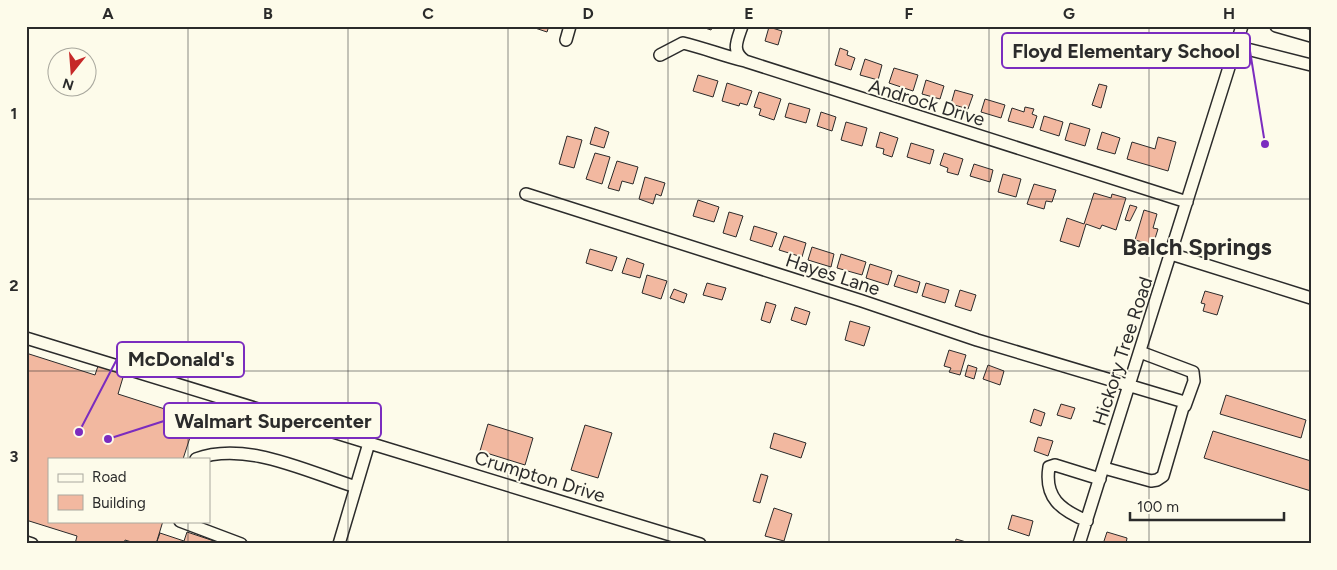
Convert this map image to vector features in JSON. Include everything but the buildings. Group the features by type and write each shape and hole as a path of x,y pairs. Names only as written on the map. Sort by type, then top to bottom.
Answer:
{"street":[{"path":"566,40 570,26"},
{"path":"742,26 735,47 738,56 745,61"},
{"name":"Hickory Tree Road","path":"1079,544 1242,26"},
{"path":"1276,26 1311,36"},
{"name":"Androck Drive","path":"660,55 683,43 1187,202"},
{"path":"1236,46 1311,64"},
{"name":"Hayes Lane","path":"526,194 853,298 977,340 1181,401 1184,406"},
{"path":"1171,254 1311,298"},
{"name":"Crumpton Drive","path":"26,338 700,544"},
{"path":"1087,521 1061,509 1054,499 1048,478 1049,467 1054,465 1102,474 1151,481 1157,480 1163,476 1184,406 1194,381 1193,372 1140,352"},
{"path":"339,544 369,443"},
{"path":"199,458 209,454 249,453 356,487"},
{"path":"183,522 241,544"},
{"path":"26,542 32,544"}],"place":[{"name":"Floyd Elementary School","path":"1265,144"},
{"name":"McDonald's","path":"79,432"},
{"name":"Walmart Supercenter","path":"108,439"}],"district":[{"name":"Balch Springs","path":"1197,247"}]}
